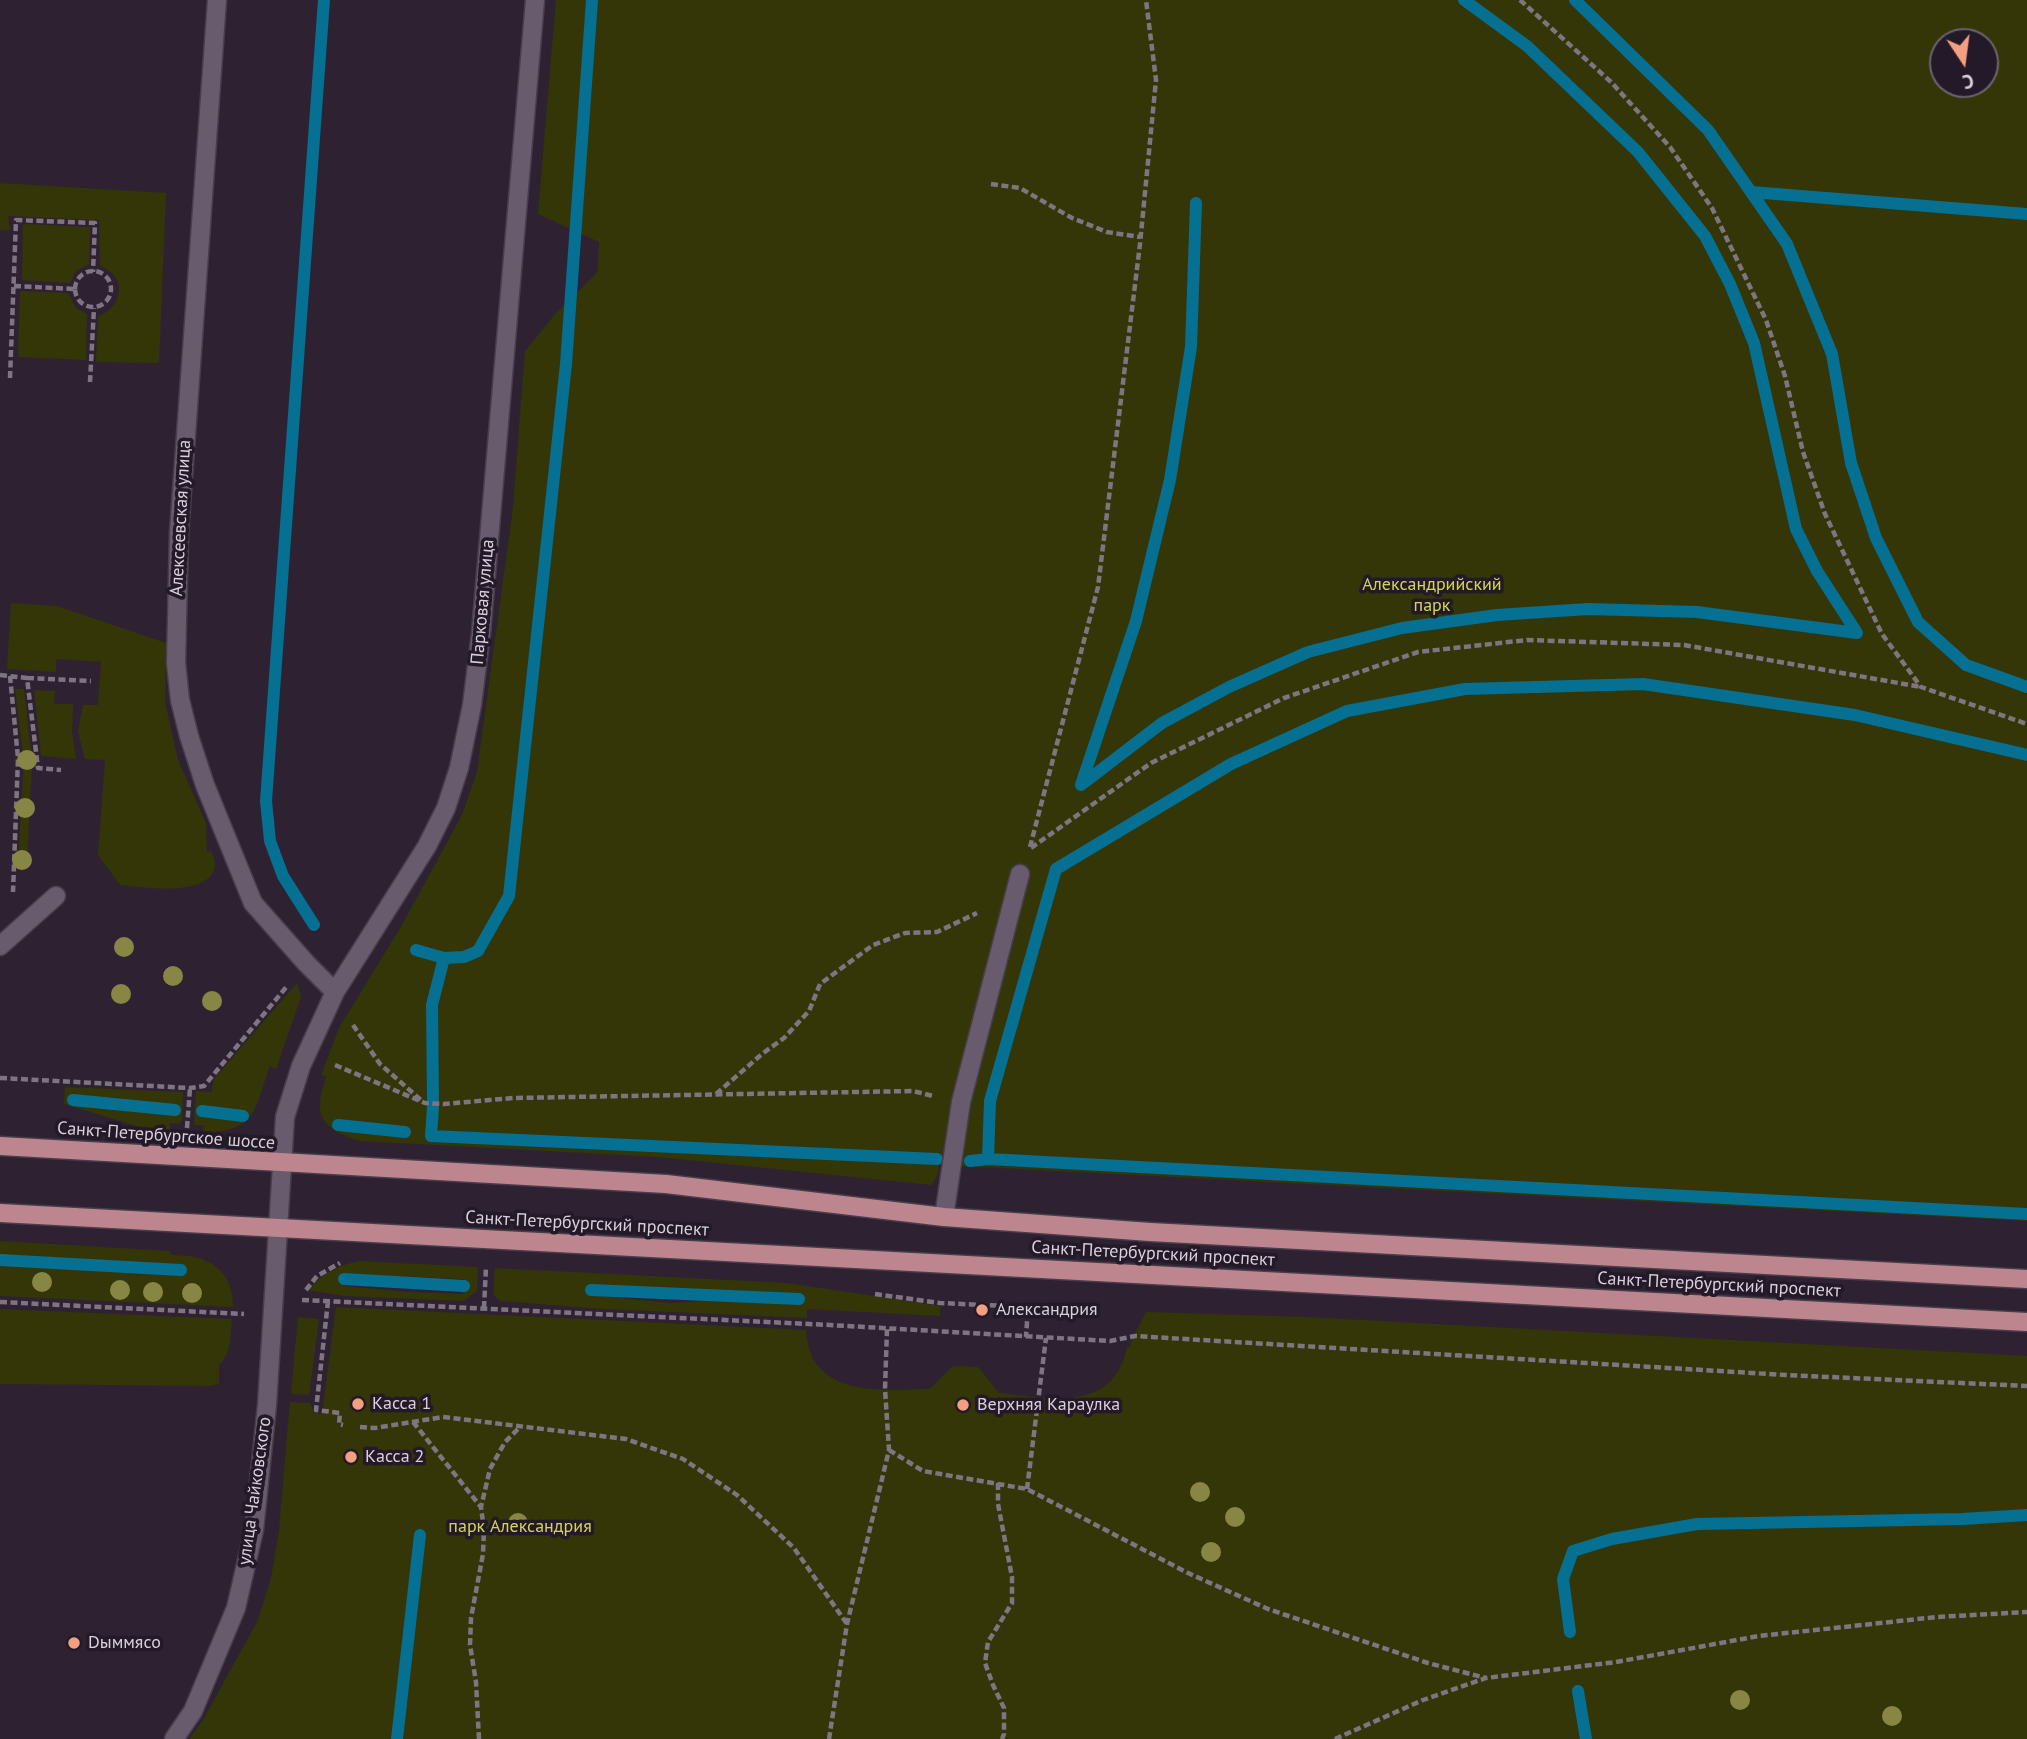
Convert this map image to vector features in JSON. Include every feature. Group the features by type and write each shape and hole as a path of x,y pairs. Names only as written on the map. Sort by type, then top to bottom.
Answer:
{"main road":[{"name":"Санкт-Петербургское шоссе","path":"0,1146 281,1162"},
{"name":"Санкт-Петербургский проспект","path":"281,1162 666,1184 944,1217 1150,1232 2027,1279"},
{"path":"0,1213 277,1229"},
{"name":"Санкт-Петербургский проспект","path":"277,1229 2027,1322"}],"street":[{"name":"Алексеевская улица","path":"217,0 178,533 176,663 180,700 205,785 253,903 335,992"},
{"name":"Парковая улица","path":"281,1162 285,1117 301,1066 335,992 427,846 446,808 462,755 472,705 481,633 535,0"},
{"path":"944,1217 961,1102 1018,881"},
{"path":"0,946 56,897"},
{"name":"Санкт-Петербургское шоссе","path":"277,1229 281,1162"},
{"name":"улица Чайковского","path":"174,1739 193,1711 236,1608 254,1530 267,1405 277,1229"}],"path":[{"path":"1146,0 1156,80 1098,587 1029,849 1151,763 1284,698 1418,652 1527,640 1684,645 1921,687 2027,724"},
{"path":"1520,0 1611,82 1670,147 1712,208 1766,320 1785,376 1802,452 1825,514 1882,634 1921,687"},
{"path":"991,184 1020,188 1072,218 1107,232 1140,237"},
{"path":"10,378 16,220 95,223 93,272"},
{"path":"93,272 105,275 110,282 111,291 109,299 94,308 85,306 78,300 75,289 80,276 93,272"},
{"path":"14,286 75,289"},
{"path":"90,382 94,308"},
{"path":"0,675 92,681"},
{"path":"10,676 18,758 13,892 56,897"},
{"path":"27,678 38,768 61,770"},
{"path":"716,1094 784,1038 809,1011 820,984 873,945 905,933 937,932 971,917 1018,881"},
{"path":"0,1078 190,1088 204,1086 295,977"},
{"path":"335,992 358,1034 380,1065 425,1103"},
{"path":"322,1066 336,1065 425,1103 513,1098 913,1091 961,1102"},
{"path":"188,1117 190,1088"},
{"path":"484,1308 486,1268"},
{"path":"301,1300 1110,1342 1135,1336 1772,1374 2027,1386"},
{"path":"328,1301 316,1410 340,1413 339,1424 343,1425"},
{"path":"0,1302 244,1314"},
{"path":"1026,1337 1028,1307"},
{"path":"829,1739 847,1623 890,1450 885,1389 887,1329"},
{"path":"1027,1489 1046,1338"},
{"path":"360,1427 376,1428 443,1417 626,1439 683,1459 737,1495 794,1548 847,1623"},
{"path":"412,1421 481,1507"},
{"path":"479,1739 476,1682 470,1645 471,1618 484,1554 481,1507 490,1469 505,1442 522,1426"},
{"path":"890,1450 923,1471 1027,1489 1188,1573 1268,1609 1428,1663 1486,1678"},
{"path":"998,1483 998,1504 1012,1577 1012,1603 988,1642 985,1663 1004,1708 1002,1739"},
{"path":"1335,1739 1423,1700 1486,1678 1616,1662 1759,1636 1937,1617 2027,1612"}],"green space":[{"name":"Александрийский парк","path":"556,0 2027,0 2027,1221 939,1165 932,1185 658,1157 361,1141 333,1129 321,1113 326,1076 321,1075 339,1028 402,925 462,815 477,772 513,508 525,351 556,313 597,273 599,242 538,214"},
{"path":"0,183 166,193 159,363 96,362 98,316 113,306 119,291 115,276 100,266 99,220 8,216 10,230 0,230"},
{"path":"23,224 90,227 89,264 76,271 70,283 22,280"},
{"path":"20,291 68,293 76,308 87,314 86,360 18,357"},
{"path":"11,603 57,606 166,643 165,702 178,760 206,823 207,852 211,851 215,863 210,877 188,887 120,885 98,855 105,760 85,759 78,732 83,705 98,705 101,662 56,659 56,672 7,669"},
{"path":"15,689 24,689 32,762 27,862 18,862 24,763"},
{"path":"34,690 55,691 54,704 73,704 72,732 76,759 41,756"},
{"path":"297,983 301,997 276,1069 270,1066 251,1115 234,1128 203,1132 204,1125 194,1125 196,1091 211,1092 214,1079"},
{"path":"65,1087 183,1092 182,1120 179,1124 170,1123 170,1130 150,1130 64,1104","holes":["73,1098 175,1107 174,1112 74,1102"]},
{"path":"0,1241 170,1251 171,1255 195,1257 215,1266 223,1273 232,1294 233,1307 0,1296 0,1262 180,1272 181,1269 0,1258"},
{"path":"360,1261 478,1267 477,1291 464,1301 344,1296 308,1290 338,1267","holes":["346,1274 464,1279 463,1294 344,1286"]},
{"path":"495,1268 787,1283 940,1306 940,1316 807,1309 807,1318 604,1309 500,1301 493,1294","holes":["591,1286 799,1296 799,1300 730,1299 672,1303 592,1295"]},
{"name":"парк Александрия","path":"336,1307 806,1330 815,1362 825,1373 852,1386 884,1390 930,1389 953,1366 978,1367 999,1393 1038,1398 1077,1397 1094,1392 1109,1383 1120,1368 1127,1347 1131,1347 1130,1344 1146,1312 1306,1317 2027,1356 2027,1739 189,1739 203,1720 258,1620 271,1578 279,1531 290,1402 310,1403 314,1413 322,1414"},
{"path":"0,1309 232,1319 230,1344 219,1365 219,1384 209,1386 0,1384"},
{"path":"298,1317 319,1319 309,1395 291,1394"}],"waterway":[{"path":"314,925 283,876 270,841 266,801 324,0"},
{"path":"433,1100 432,1005 444,958 464,957 478,951 509,896 566,364 592,0"},
{"path":"1196,203 1191,347 1170,480 1136,621 1081,785 1162,723 1229,687 1308,652 1402,628 1497,615 1588,609 1697,612 1857,633 1817,571 1796,529 1754,343 1730,284 1705,236 1638,152 1527,46 1464,0"},
{"path":"1575,0 1708,130 1787,244 1832,354 1851,463 1876,538 1918,622 1966,665 2027,687"},
{"path":"1751,192 2027,214"},
{"path":"988,1159 990,1101 1056,869 1231,764 1347,711 1465,689 1643,684 1855,715 2027,755"},
{"path":"416,950 444,958"},
{"path":"73,1100 175,1110"},
{"path":"433,1107 431,1136 937,1159"},
{"path":"202,1111 243,1116"},
{"path":"338,1125 405,1132"},
{"path":"970,1161 988,1159 2027,1214"},
{"path":"0,1260 181,1270"},
{"path":"344,1279 464,1286"},
{"path":"591,1290 799,1299"},
{"path":"1570,1632 1563,1579 1573,1551 1612,1539 1697,1524 1962,1519 2027,1515"},
{"path":"397,1739 420,1535"},
{"path":"1578,1691 1586,1739"}],"place":[{"name":"Александрия","path":"982,1310"},
{"name":"Касса 1","path":"358,1404"},
{"name":"Верхняя Караулка","path":"963,1405"},
{"name":"Касса 2","path":"351,1457"},
{"name":"Dыммясо","path":"74,1643"}]}
